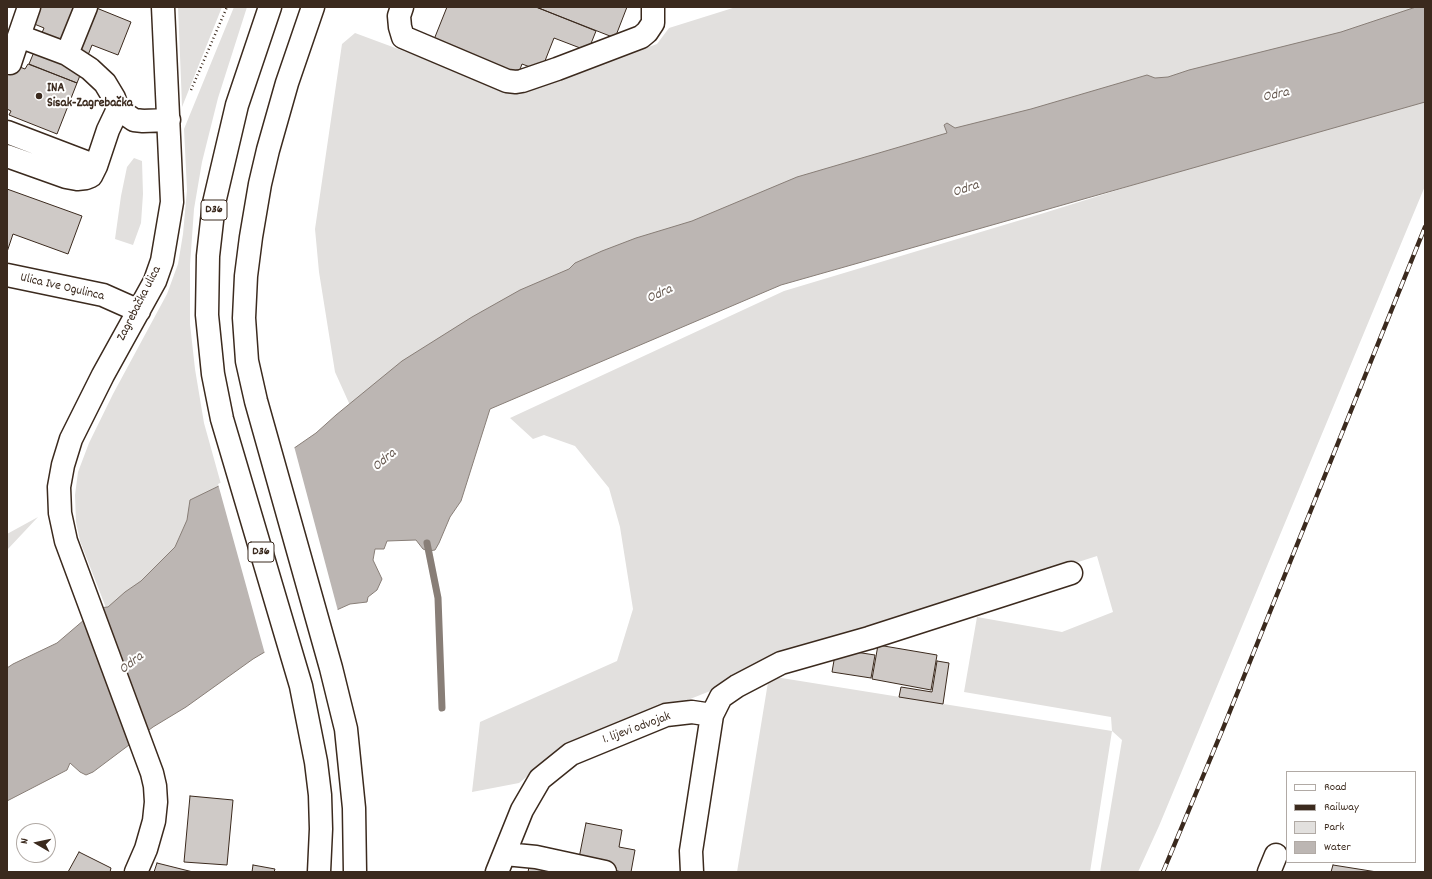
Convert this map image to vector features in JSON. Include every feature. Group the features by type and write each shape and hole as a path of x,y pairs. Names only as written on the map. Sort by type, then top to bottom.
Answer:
{"main road":[{"path":"10,63 29,7"},
{"path":"67,54 86,7"},
{"name":"Zagrebačka ulica","path":"136,872 146,849 154,820 156,802 155,786 152,773 66,541 60,513 59,487 63,465 71,439 103,375 155,281 162,261 172,202 164,7"},
{"name":"D36","path":"270,7 237,105 214,203 208,256 207,315 213,374 222,419 301,686 316,762 320,795 321,829 319,872"},
{"path":"313,7 287,83 268,150 251,237 246,276 244,318 247,361 256,400 331,668 346,729 354,808 355,872"},
{"path":"402,7 399,16 403,37 508,80 522,82 640,37 647,32 654,23 652,7"},
{"path":"19,36 67,54 90,69 105,83 114,98 118,109 134,120 169,120"},
{"path":"7,156 66,177 76,179 91,176 96,166 108,130 118,109"},
{"path":"7,132 96,166"},
{"name":"Ulica Ive Ogulinca","path":"7,275 103,295 139,312"},
{"path":"692,872 691,851 712,715 721,697 737,686 781,663 869,638 1070,573"},
{"name":"1. lijevi odvojak","path":"501,863 522,810 540,779 571,754 666,716 692,712 712,715"},
{"path":"501,863 536,857 605,872"}],"green space":[{"path":"178,7 222,7 182,107 181,80"},
{"path":"234,7 247,7 218,98 202,162 194,209 190,265 190,324 195,369 204,423 236,538 115,631 80,541 76,522 75,495 78,472 89,443 113,394 167,294 178,264 183,234 187,190 184,129"},
{"path":"736,7 1425,7 358,423 335,372 319,272 315,229 342,44 355,33 514,92 525,91 657,44 669,28"},
{"path":"1425,95 1425,186 1159,826 1138,872 1100,872 1122,740 1112,731 1111,717 964,692 977,617 1062,632 1113,612 1097,556 856,633 561,749 519,783 472,792 480,722 617,661 633,609 620,527 609,488 575,446 544,435 533,439 510,418 784,291 1044,213"},
{"path":"134,158 142,161 143,194 141,223 133,245 115,239 127,167"},
{"path":"38,517 7,550 7,534"},
{"path":"769,676 1112,731 1090,872 737,872"}],"water":[{"name":"Odra","path":"1416,7 1425,7 1425,102 781,285 490,409 461,501 450,517 435,550 428,551 423,549 416,540 387,541 384,549 375,549 373,560 382,579 377,590 368,597 367,602 350,604 330,613 253,659 186,707 153,727 93,772 86,775 70,763 67,770 7,801 7,668 57,643 98,608 108,607 125,592 141,581 175,547 187,520 190,500 287,453 316,433 402,361 472,317 520,290 569,269 575,263 602,251 636,238 692,221 797,177 947,133 944,125 947,123 955,128 1031,109 1147,75 1155,78 1168,77 1189,70 1341,32"}],"pier":[{"path":"294,446 338,611 265,654 218,484"}],"building":[{"path":"32,7 94,7 131,22 118,55 92,45 77,83 29,64 44,28 27,21"},
{"path":"447,7 536,7 596,31 588,51 554,38 541,71 522,64 516,80 431,47"},
{"path":"536,7 627,7 615,38"},
{"name":"INA Sisak-Zagrebačka","path":"7,62 25,69 28,64 77,83 57,134 9,115 11,111 7,109"},
{"path":"7,189 82,216 68,254 13,234 7,252"},
{"path":"878,645 937,655 931,690 872,679"},
{"path":"836,649 875,655 871,678 832,672"},
{"path":"937,661 949,663 943,704 899,697 901,687 932,692"},
{"path":"190,796 233,800 227,865 184,862"},
{"path":"586,823 622,830 619,847 635,850 631,872 622,872 578,863"},
{"path":"79,852 111,868 110,872 68,872"},
{"path":"530,862 563,872 528,872"},
{"path":"157,863 193,872 154,872"},
{"path":"253,865 275,869 274,872 252,872"},
{"path":"1333,865 1377,872 1331,872"}],"waterway":[{"path":"427,543 438,598 442,708"}],"railway":[{"path":"1163,872 1224,726 1425,227"}],"place":[{"name":"INA Sisak-Zagrebačka","path":"39,96"}]}
